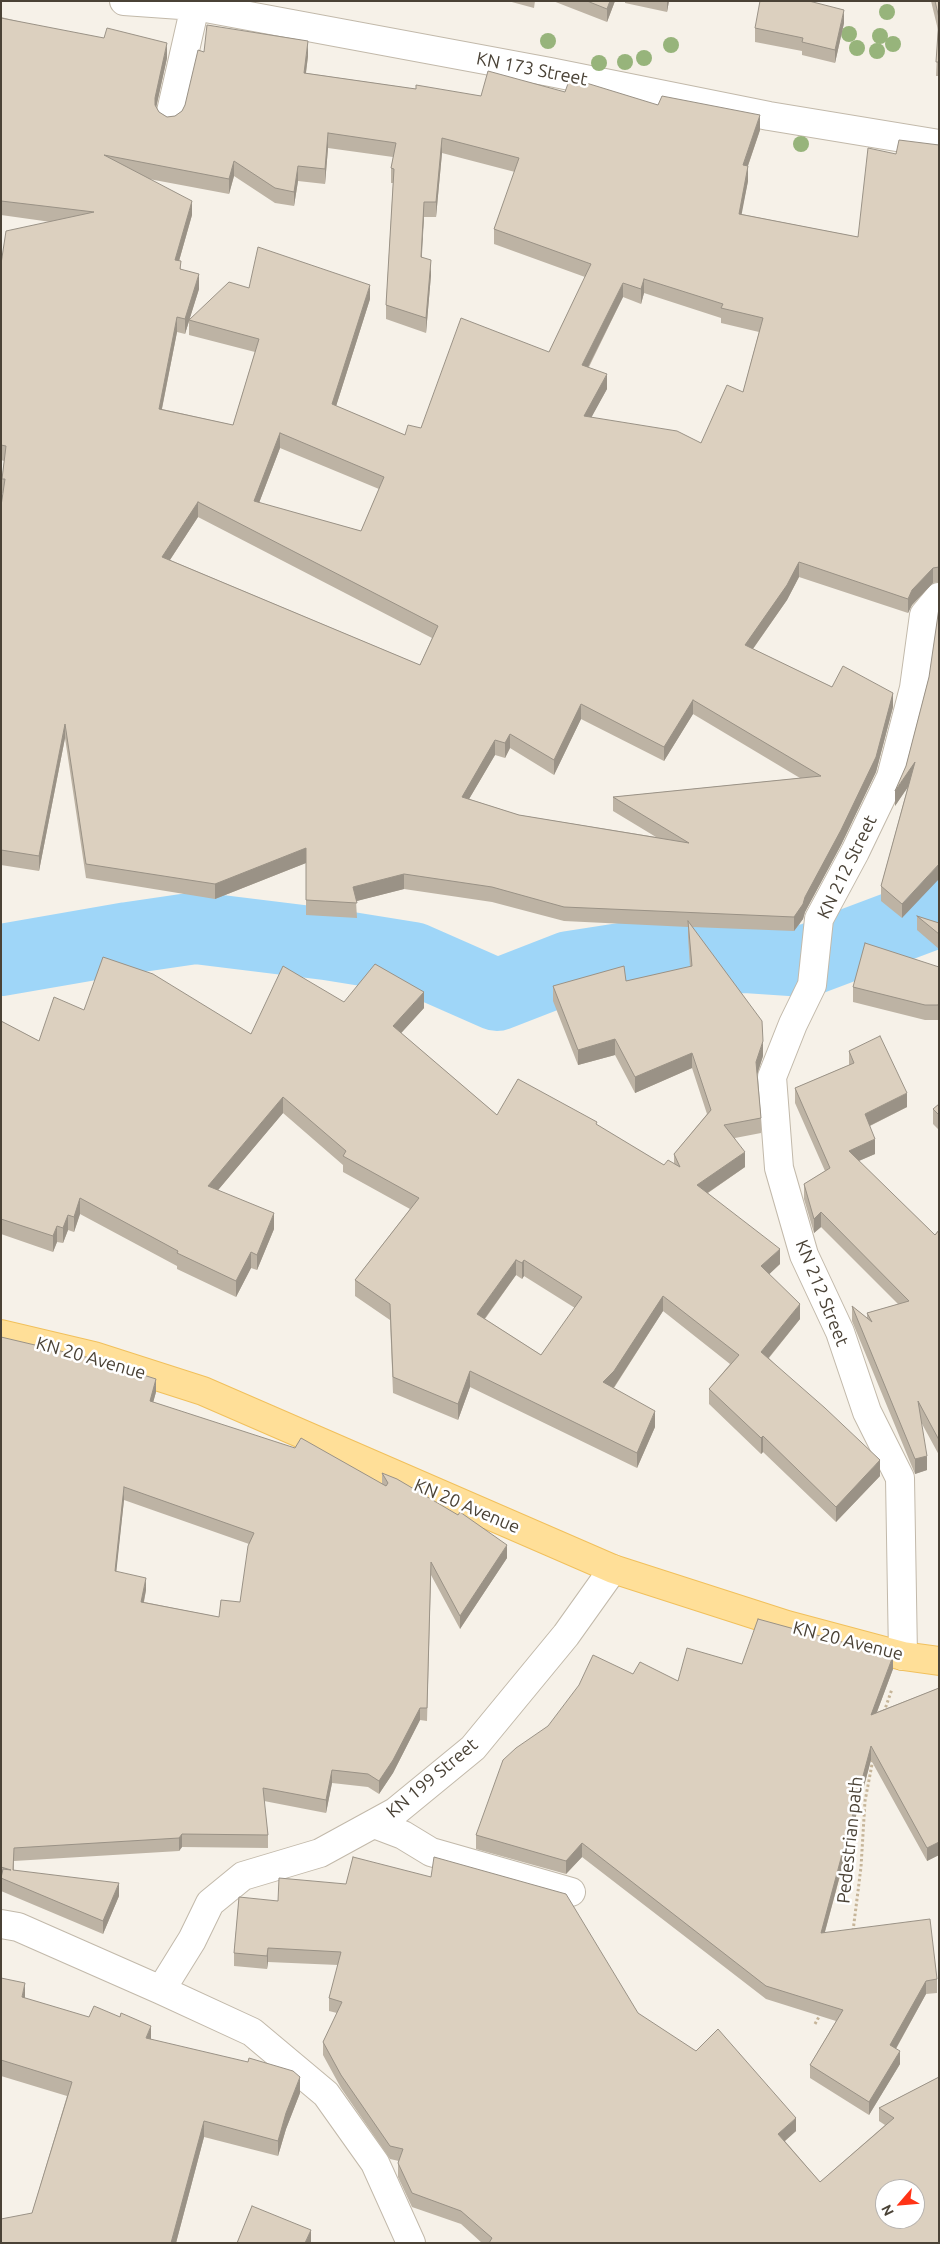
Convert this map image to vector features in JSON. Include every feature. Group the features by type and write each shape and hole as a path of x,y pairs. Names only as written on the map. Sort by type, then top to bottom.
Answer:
{"main road":[{"name":"KN 20 Avenue","path":"1,1334 94,1356 203,1392 613,1569 787,1625 903,1656 939,1661"}],"street":[{"name":"KN 173 Street","path":"124,1 195,6 540,70 769,116 939,144"},
{"path":"170,116 195,6"},
{"name":"KN 212 Street","path":"903,1656 900,1478 867,1412 840,1332 804,1255 779,1168 772,1077 793,1024 812,985 819,919 855,852 891,777 914,688 924,615 939,597"},
{"name":"KN 199 Street","path":"162,1990 192,1940 210,1903 242,1876 320,1853 374,1824 395,1812 473,1748 566,1635 613,1569"},
{"path":"374,1824 403,1836 431,1852 571,1892"},
{"path":"1,1924 18,1927 252,2032 326,2094 375,2163 411,2243"}],"path":[{"path":"882,1718 903,1656"},
{"name":"Pedestrian path","path":"853,1932 861,1867 865,1801 874,1754"},
{"path":"815,2024 823,2008"}],"building":[{"path":"587,1 610,1 607,9"},
{"path":"760,1 809,1 844,10 835,50 802,42 803,38 755,28"},
{"path":"935,1 939,1 939,18"},
{"path":"1,18 104,38 107,28 167,43 155,105 159,112 167,117 175,116 182,111 185,105 198,50 204,52 207,25 308,41 304,73 416,89 416,85 481,96 488,71 565,92 570,78 658,105 662,96 760,115 743,165 748,166 739,214 858,237 868,148 896,154 899,140 939,145 939,567 933,568 912,590 908,599 799,562 787,585 745,645 832,687 843,666 893,693 876,757 841,830 803,904 794,917 564,907 492,887 404,874 353,887 357,903 306,900 306,848 215,884 86,864 65,724 39,856 1,850 1,506 5,479 2,479 6,446 1,445 1,264 6,231 94,212 1,201","holes":["328,133 396,143 391,168 394,169 386,305 426,318 431,260 421,257 424,202 436,202 442,138 519,158 494,229 591,264 549,352 461,318 421,428 408,425 405,435 332,404 370,285 258,247 249,288 229,282 189,320 259,339 233,425 159,409 177,317 185,319 199,274 180,269 181,261 175,260 192,201 104,155 229,179 234,161 275,188 294,192 298,166 325,169","644,279 723,304 721,308 763,318 743,392 727,385 701,443 677,431 584,416 607,374 582,365 623,283 641,289","280,433 384,477 361,531 254,501","198,502 438,626 420,665 162,557","693,700 821,776 613,797 689,843 519,815 462,797 495,740 505,743 510,734 554,760 581,704 664,747"]},
{"path":"939,18 939,62 936,62"},
{"path":"939,608 939,864 902,904 881,886 915,762 895,791 906,766 929,677"},
{"path":"917,916 939,923 939,934"},
{"path":"688,921 762,1021 763,1041 756,1062 761,1118 724,1125 745,1152 697,1185 780,1249 761,1266 800,1304 761,1352 825,1408 880,1460 836,1507 763,1436 761,1438 709,1389 739,1355 663,1296 614,1371 603,1382 655,1411 637,1453 470,1371 458,1404 393,1377 390,1304 355,1280 419,1198 343,1156 346,1151 283,1097 208,1186 274,1213 257,1255 251,1252 236,1281 177,1253 178,1251 80,1198 74,1217 68,1215 63,1228 57,1226 53,1236 1,1219 1,1021 39,1041 54,997 84,1010 103,957 153,974 251,1034 283,966 344,1002 375,964 424,992 393,1026 497,1115 518,1079 597,1122 596,1124 664,1165 668,1160 680,1167 674,1154 711,1110 692,1053 635,1077 615,1039 578,1050 553,986 624,966 626,981 692,966","holes":["516,1260 522,1263 524,1260 582,1297 541,1355 477,1314"]},
{"path":"865,943 939,967 938,1005 925,1005 853,987"},
{"path":"880,1036 907,1093 865,1114 875,1139 849,1151 935,1235 939,1230 939,1440 918,1401 927,1456 915,1459 852,1306 872,1322 867,1313 909,1301 821,1212 814,1219 804,1184 830,1168 795,1088 854,1063 849,1051"},
{"path":"939,1104 939,1115 933,1109"},
{"path":"1,1337 90,1358 156,1379 150,1401 295,1448 301,1438 386,1486 388,1483 382,1473 397,1479 458,1515 460,1512 507,1545 460,1616 431,1562 427,1708 420,1708 393,1760 379,1781 368,1774 332,1770 326,1800 263,1788 268,1835 182,1834 179,1838 14,1848 13,1870 119,1883 103,1921 1,1878 3,1869 11,1870 1,1867","holes":["124,1487 254,1533 248,1546 240,1602 221,1600 219,1617 141,1602 146,1578 115,1571"]},
{"path":"758,1619 893,1656 871,1715 939,1688 939,1842 927,1848 871,1746 821,1933 930,1919 937,1979 926,1981 890,2045 900,2051 869,2102 810,2065 843,2010 766,1986 582,1843 566,1861 476,1835 503,1760 516,1748 548,1726 579,1685 593,1655 633,1674 640,1662 678,1681 687,1648 742,1664"},
{"path":"353,1857 431,1877 434,1857 566,1894 638,2013 696,2051 718,2029 796,2118 778,2134 820,2182 894,2118 879,2108 939,2077 939,2243 489,2243 492,2238 461,2211 412,2193 398,2163 403,2149 390,2146 341,2075 323,2042 342,2002 329,1998 341,1952 268,1948 267,1956 234,1953 239,1897 278,1901 279,1878 346,1884"},
{"path":"1,1978 25,1983 22,1997 89,2017 94,2006 120,2017 121,2013 151,2026 146,2038 248,2062 249,2058 293,2071 300,2077 286,2113 278,2141 204,2121 171,2243 1,2243 1,2219 32,2213 72,2082 1,2060"},
{"path":"252,2206 311,2230 305,2243 237,2243"}],"waterway":[{"path":"178,903 196,928"},
{"path":"1,960 196,928 326,944 413,958 497,995 569,967 627,958 746,957 806,961 939,911"}]}
